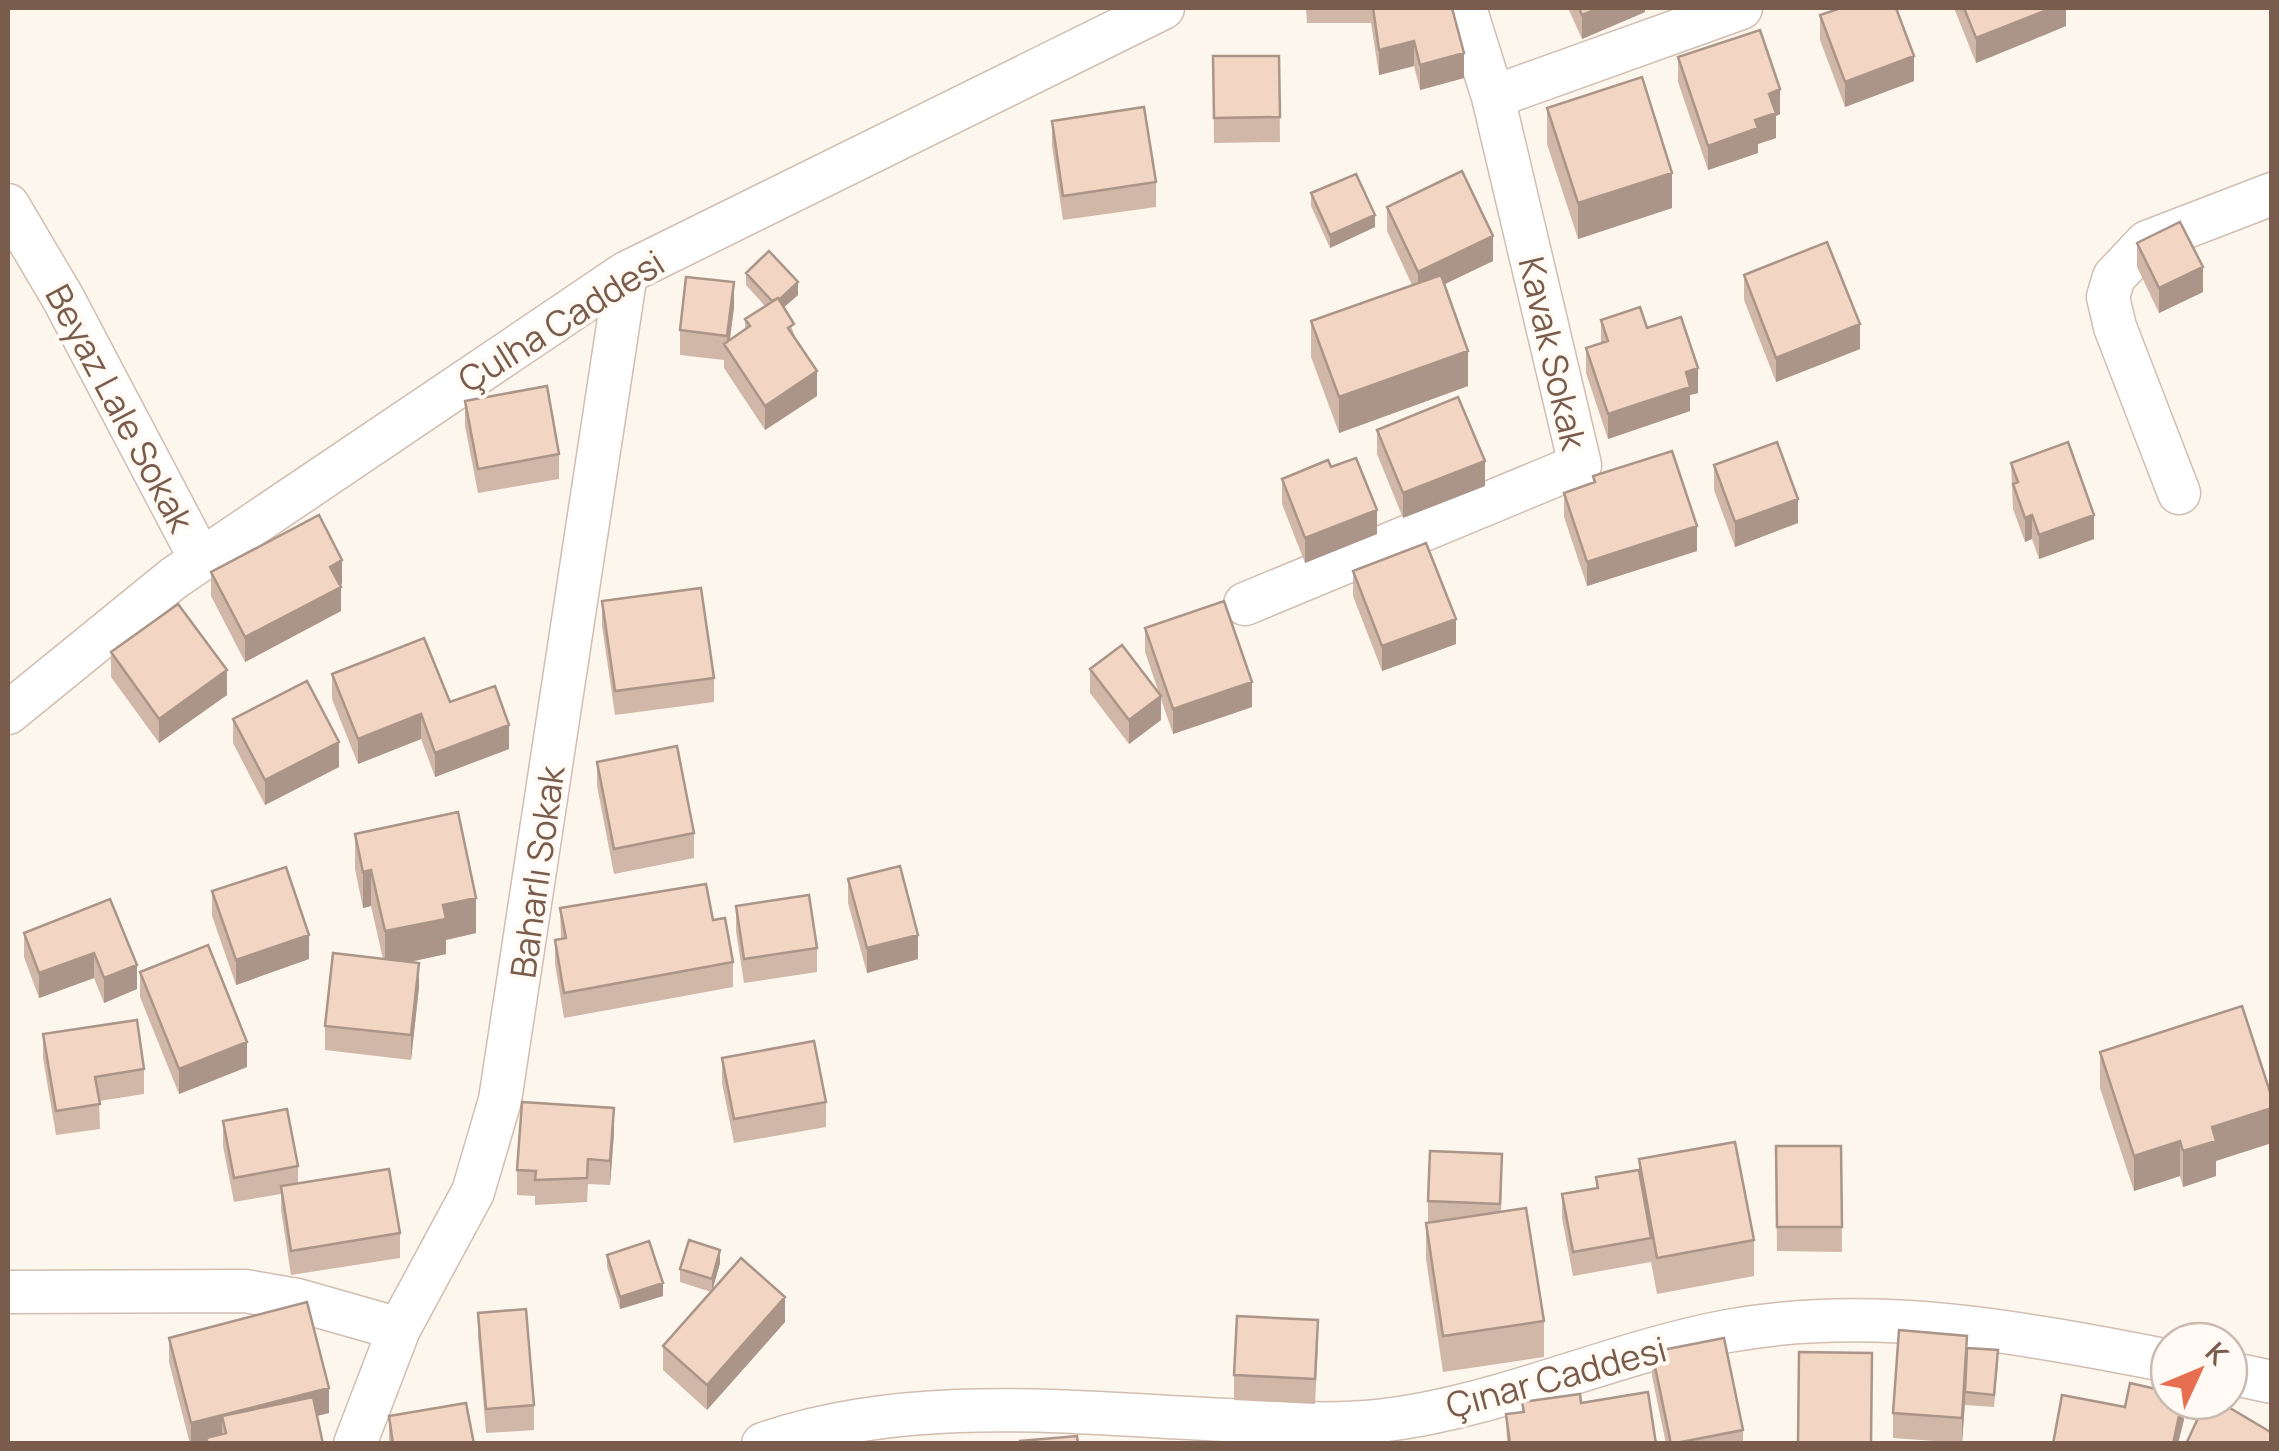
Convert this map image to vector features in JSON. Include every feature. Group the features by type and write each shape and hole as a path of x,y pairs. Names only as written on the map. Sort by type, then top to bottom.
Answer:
{"street":[{"name":"Kavak Sokak","path":"1245,604 1580,465 1493,97 1464,8"},
{"path":"1493,97 1741,8"},
{"name":"Çulha Caddesi","path":"8,714 201,560 626,273 1138,14"},
{"path":"2178,493 2115,327 2108,297 2114,277 2147,242 2272,194"},
{"name":"Beyaz Lale Sokak","path":"8,205 63,298 201,560"},
{"name":"Baharlı Sokak","path":"355,1444 399,1329 473,1192 500,1100 626,273"},
{"path":"8,1292 245,1291 297,1300 399,1329"},
{"name":"Çınar Caddesi","path":"763,1444 806,1429 865,1418 950,1412 1312,1423 1376,1421 1455,1405 1653,1349 1787,1322 1866,1320 1951,1325 2149,1358"}],"building":[{"path":"1373,8 1452,8 1464,53 1420,65 1414,41 1379,50"},
{"path":"1579,8 1599,8 1582,15"},
{"path":"1841,8 1896,8 1914,56 1845,82 1820,15"},
{"path":"1964,8 2052,8 1976,38"},
{"path":"1760,30 1780,89 1769,94 1776,113 1755,120 1758,128 1708,146 1678,57"},
{"path":"1213,56 1279,56 1280,117 1214,118"},
{"path":"1642,77 1672,173 1578,203 1547,108"},
{"path":"1144,107 1156,182 1063,196 1052,121"},
{"path":"1462,171 1493,236 1418,272 1387,207"},
{"path":"1356,174 1375,215 1330,235 1311,193"},
{"path":"2180,222 2203,267 2159,288 2137,243"},
{"path":"1827,242 1860,324 1776,358 1744,275"},
{"path":"769,251 798,282 779,300 772,301 746,273"},
{"path":"1441,275 1468,351 1339,397 1311,321"},
{"path":"686,277 734,282 727,336 680,330"},
{"path":"778,298 794,324 788,328 817,371 765,406 724,344 750,326 745,319"},
{"path":"1640,307 1647,328 1681,317 1698,368 1686,372 1690,387 1608,414 1586,348 1608,341 1601,320"},
{"path":"547,386 559,454 478,469 465,401"},
{"path":"1458,397 1485,461 1403,493 1377,430"},
{"path":"1777,442 1798,499 1735,522 1714,465"},
{"path":"2068,442 2094,515 2039,535 2032,515 2025,518 2013,484 2018,482 2011,463"},
{"path":"1672,451 1697,526 1587,562 1564,493 1595,482 1593,476"},
{"path":"1356,458 1377,510 1305,538 1282,479 1328,460 1331,467"},
{"path":"319,515 342,560 330,567 341,587 245,637 211,572"},
{"path":"1426,543 1456,619 1382,646 1353,571"},
{"path":"701,588 714,678 615,691 602,601"},
{"path":"1224,601 1252,682 1173,709 1145,628"},
{"path":"178,604 227,670 159,719 111,652"},
{"path":"424,638 450,702 495,686 509,725 435,753 421,714 358,739 332,674"},
{"path":"1122,645 1161,696 1129,720 1090,669"},
{"path":"307,681 339,742 265,780 233,719"},
{"path":"677,746 694,833 614,849 597,762"},
{"path":"458,812 476,898 443,905 446,919 385,931 371,870 363,872 355,834"},
{"path":"900,866 918,935 867,948 848,879"},
{"path":"286,867 309,935 236,960 212,891"},
{"path":"706,884 713,920 725,918 733,962 564,993 555,940 566,938 560,908"},
{"path":"809,895 817,948 744,959 736,906"},
{"path":"110,899 137,965 104,978 94,953 39,973 24,933"},
{"path":"208,945 247,1042 179,1069 140,972"},
{"path":"333,953 419,963 411,1035 325,1026"},
{"path":"2242,1006 2272,1108 2212,1127 2216,1141 2183,1151 2180,1141 2134,1156 2100,1052"},
{"path":"137,1020 144,1069 95,1077 100,1104 56,1111 43,1034"},
{"path":"814,1041 826,1102 734,1119 722,1058"},
{"path":"522,1102 614,1108 610,1161 588,1159 587,1178 535,1180 536,1171 517,1170"},
{"path":"287,1109 298,1166 234,1178 223,1121"},
{"path":"1735,1142 1754,1240 1657,1258 1639,1159"},
{"path":"1776,1146 1841,1146 1842,1227 1777,1227"},
{"path":"1430,1151 1502,1154 1500,1204 1428,1201"},
{"path":"389,1169 400,1233 291,1251 281,1186"},
{"path":"1639,1170 1651,1238 1573,1252 1562,1194 1598,1188 1596,1177"},
{"path":"1526,1208 1544,1321 1443,1336 1426,1223"},
{"path":"689,1240 720,1250 712,1279 680,1269"},
{"path":"649,1241 663,1283 620,1297 607,1255"},
{"path":"741,1258 785,1297 707,1385 663,1346"},
{"path":"307,1302 329,1388 191,1423 169,1338"},
{"path":"526,1309 534,1405 486,1409 478,1313"},
{"path":"1237,1316 1318,1320 1315,1379 1234,1375"},
{"path":"1899,1330 1967,1336 1962,1418 1893,1413"},
{"path":"1724,1338 1743,1430 1671,1444 1652,1352"},
{"path":"1967,1348 1998,1350 1994,1395 1965,1392"},
{"path":"1799,1352 1872,1353 1871,1444 1798,1444"},
{"path":"2130,1383 2149,1387 2149,1421 2178,1421 2173,1444 2053,1444 2062,1395 2125,1407"},
{"path":"1648,1392 1656,1444 1510,1444 1506,1414 1524,1412 1522,1402 1580,1394 1581,1403"},
{"path":"313,1397 323,1444 208,1444 206,1438 226,1433 222,1416"},
{"path":"466,1403 474,1444 393,1444 389,1416"},
{"path":"2249,1419 2272,1433 2272,1444 2186,1444 2197,1421"},
{"path":"1077,1436 1078,1444 1020,1444 1020,1441"}]}
